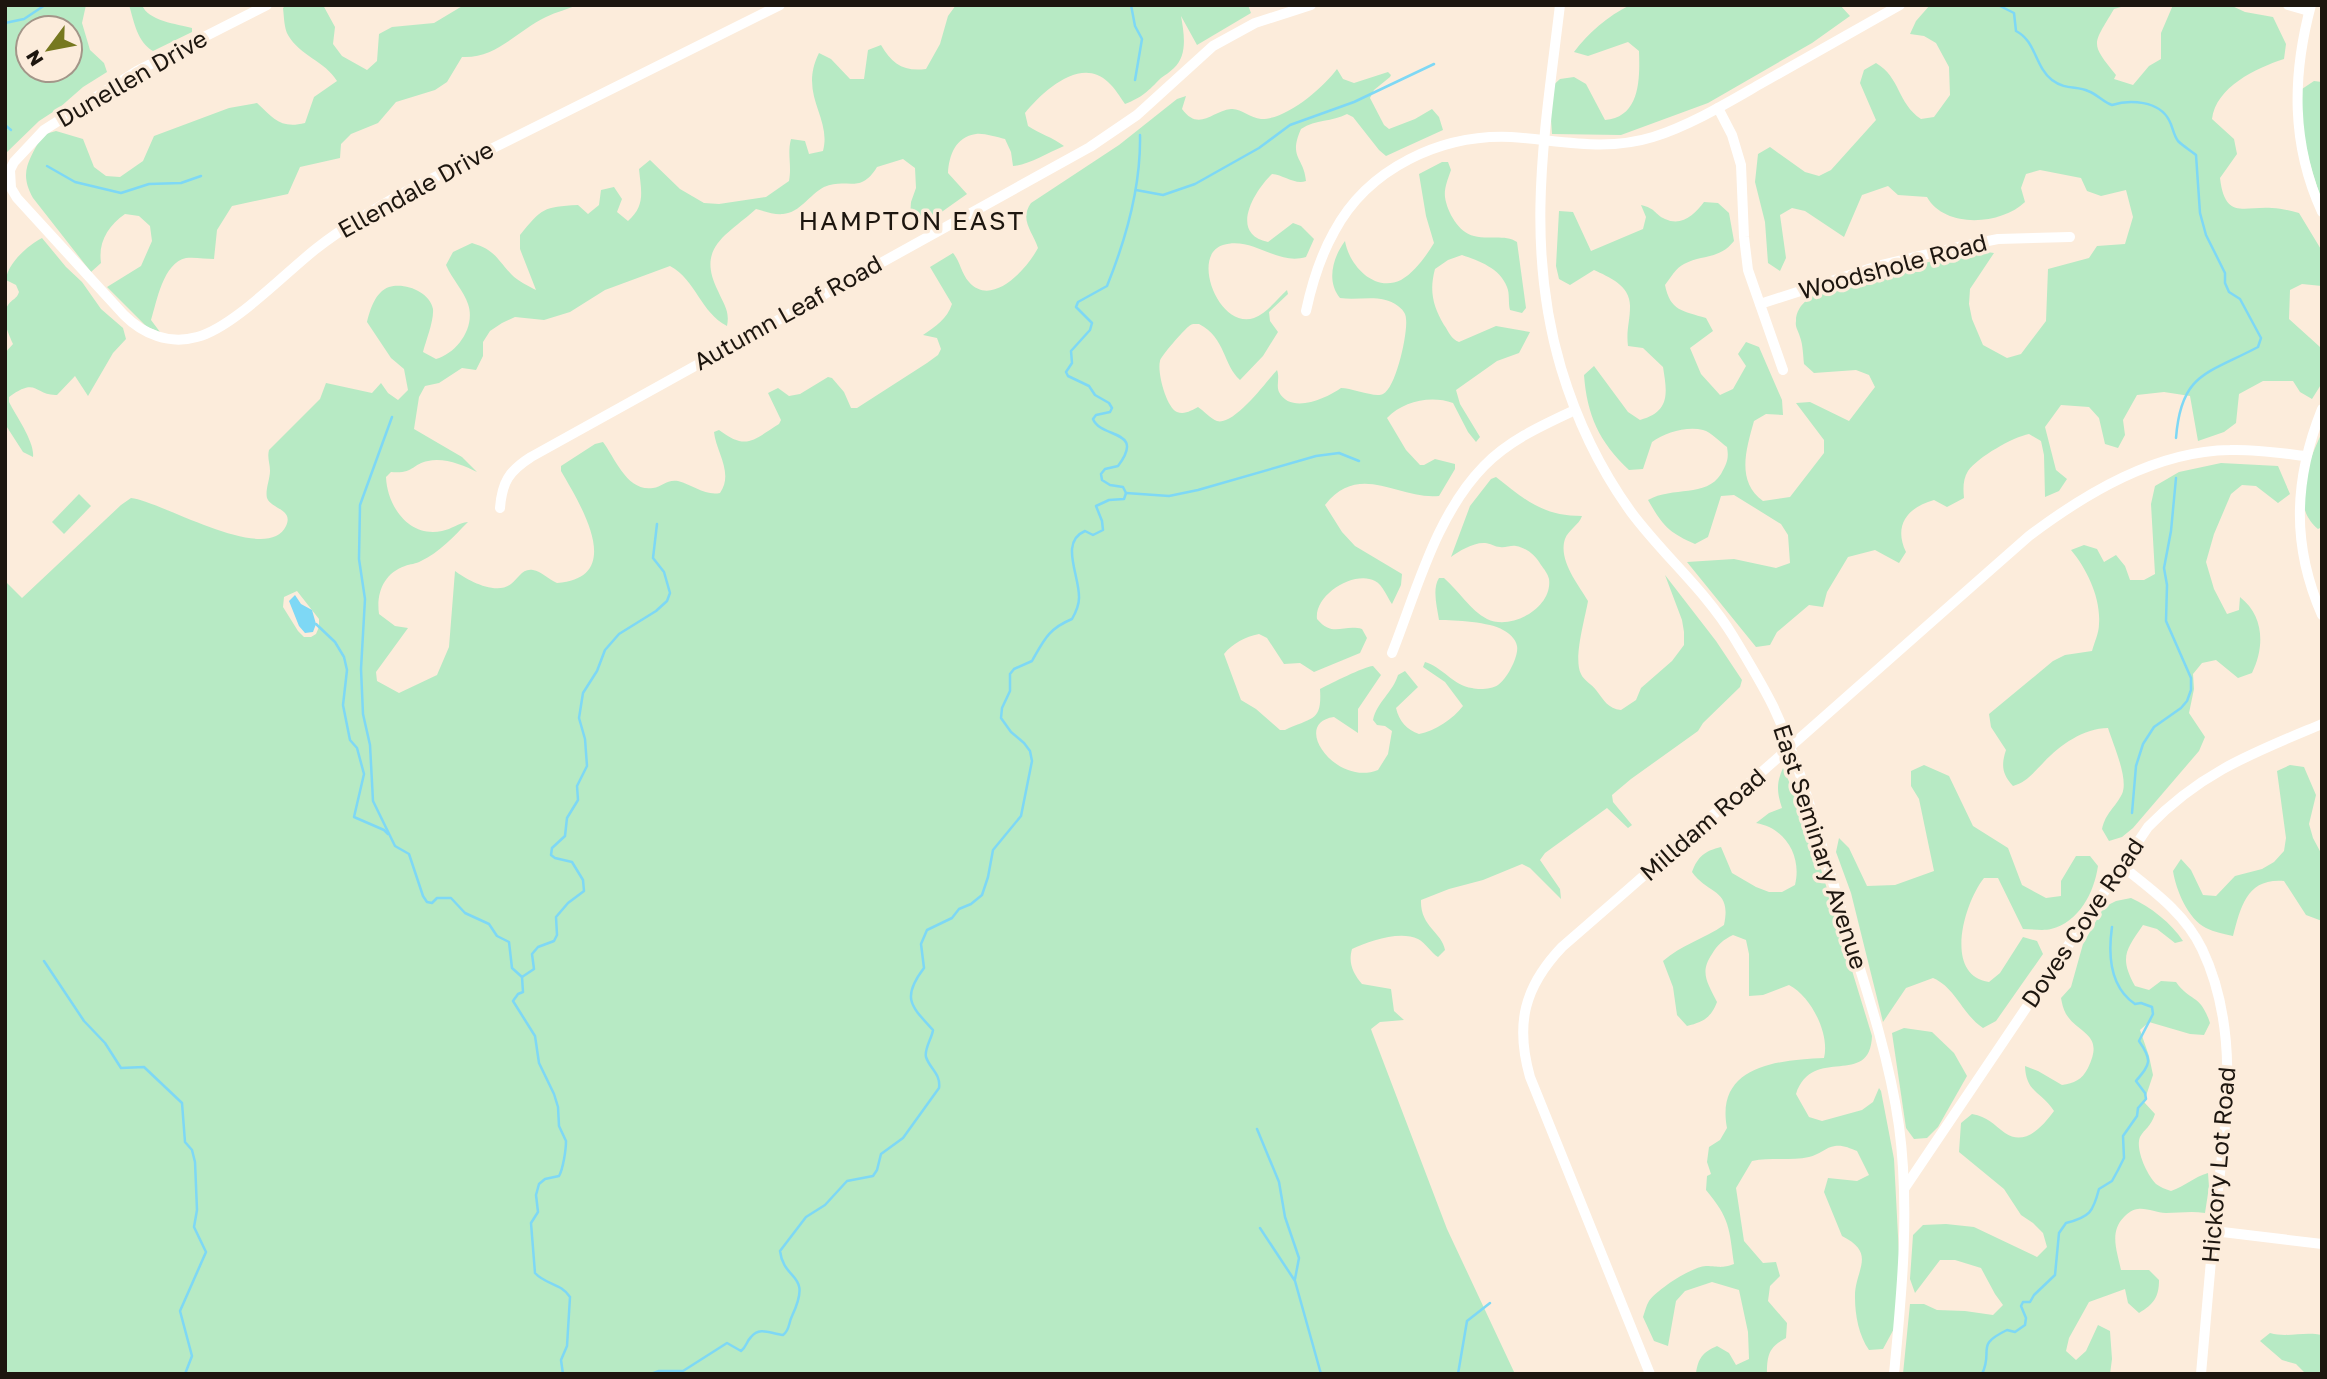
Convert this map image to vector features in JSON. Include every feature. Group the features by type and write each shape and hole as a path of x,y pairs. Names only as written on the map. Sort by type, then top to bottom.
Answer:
{"street":[{"name":"Dunellen Drive","path":"10,170 14,162 44,130 86,102 161,58 267,5"},
{"name":"Ellendale Drive","path":"10,170 11,188 17,198 133,323 154,336 176,340 191,339 218,328 314,250 376,208 780,5"},
{"name":"Autumn Leaf Road","path":"500,508 502,489 518,465 1090,147 1137,115 1213,46 1234,33 1255,23 1311,5"},
{"name":"East Seminary Avenue","path":"1560,5 1539,195 1543,285 1553,339 1575,410 1610,478 1630,510 1699,590 1730,631 1773,707 1791,748 1890,1075 1899,1126 1904,1189 1903,1275 1894,1374"},
{"path":"1306,311 1320,260 1335,229 1357,200 1384,175 1414,157 1469,138 1509,137 1595,146 1661,134 1718,108 1900,5"},
{"path":"2288,5 2310,8 2301,51 2297,113 2306,171 2322,212"},
{"path":"1718,108 1732,135 1741,165 1746,256 1783,370"},
{"name":"Woodshole Road","path":"1760,304 1881,265 1958,247 1998,239 2070,237"},
{"path":"2322,409 2305,456 2300,539 2309,580 2322,615"},
{"path":"1392,653 1437,539 1454,504 1468,484 1486,464 1513,442 1535,428 1575,410"},
{"name":"Milldam Road","path":"1650,1374 1530,1077 1522,1039 1527,1000 1547,963 2029,536 2084,498 2139,470 2196,454 2239,450 2305,456"},
{"name":"Doves Cove Road","path":"1904,1189 2148,827 2169,805 2225,767 2322,724"},
{"name":"Hickory Lot Road","path":"2122,866 2174,908 2189,927 2202,948 2220,1004 2229,1063 2228,1089 2201,1374"},
{"path":"2214,1231 2322,1244"}],"green space":[{"path":"5,5 86,5 84,14 14,14 14,84 84,84 84,30 90,50 104,63 107,72 39,121 5,154"},
{"path":"129,5 142,5 150,15 192,28 192,32 153,51 140,37"},
{"path":"286,5 323,5 335,27 333,44 342,56 367,70 377,61 379,34 392,27 434,23 464,5 578,5 546,17 496,49 462,57 447,82 435,90 396,102 378,123 351,134 341,144 340,158 300,167 288,194 232,206 217,230 214,259 186,258 172,267 162,284 151,320 160,332 147,327 107,287 141,266 152,241 150,226 139,216 125,214 109,229 101,248 101,263 91,272 33,198 26,180 30,159 42,135 56,131 83,139 94,167 106,176 120,177 143,161 154,136 229,108 257,103 284,124 305,123 314,97 337,81 288,35 283,8"},
{"path":"956,5 1248,5 1251,13 1197,45 1181,16 1184,44 1178,63 1145,93 1125,104 1111,84 1097,75 1075,75 1052,87 1025,113 1028,126 1064,146 1032,161 1013,166 1005,139 979,134 963,139 954,148 948,173 967,194 919,228 910,217 916,188 915,168 903,159 877,167 865,181 824,187 789,213 777,214 756,209 725,235 712,253 712,276 727,312 727,326 711,313 686,279 670,266 605,290 570,312 544,320 515,317 490,331 483,342 483,356 476,370 462,368 439,383 425,386 419,397 414,429 462,457 477,472 453,462 434,460 423,462 404,472 391,472 386,477 395,509 410,525 419,530 446,530 468,522 434,554 398,569 383,585 380,591 379,614 395,626 408,628 376,672 377,681 399,693 437,675 449,647 455,571 474,582 498,588 511,584 523,572 529,570 539,572 557,583 578,578 590,568 594,554 587,520 561,471 561,466 595,444 603,442 623,472 636,485 653,488 678,481 704,492 720,493 724,485 725,470 714,432 719,430 743,442 756,438 779,424 781,420 768,393 778,388 789,396 800,394 828,377 832,378 844,392 851,408 857,408 927,363 938,355 941,349 937,338 923,335 944,318 952,304 930,267 953,253 966,278 978,289 988,291 1008,283 1026,266 1038,248 1026,215 1031,203 1119,145 1177,99 1186,96 1182,109 1194,119 1200,120 1231,109 1261,119 1271,118 1303,102 1337,69 1343,79 1354,83 1388,72 1390,77 1374,90 1370,98 1384,125 1389,129 1432,109 1439,117 1443,130 1386,156 1353,117 1347,114 1301,129 1296,152 1306,181 1298,182 1272,174 1253,200 1247,221 1249,230 1256,237 1268,242 1293,223 1301,226 1314,239 1306,257 1285,258 1245,244 1234,243 1223,245 1213,252 1209,262 1209,276 1220,303 1241,319 1259,316 1287,290 1288,294 1269,312 1270,321 1278,332 1263,356 1240,380 1208,330 1199,324 1191,325 1160,361 1161,381 1169,403 1180,413 1198,407 1215,420 1224,421 1241,410 1277,370 1279,392 1292,402 1318,400 1341,388 1375,395 1388,390 1400,360 1405,336 1405,315 1398,306 1385,300 1340,298 1333,284 1334,262 1345,241 1357,267 1372,280 1391,283 1411,273 1434,243 1419,174 1442,162 1448,162 1451,170 1445,197 1448,209 1463,231 1474,236 1507,238 1517,242 1526,308 1522,313 1510,310 1504,280 1488,266 1462,255 1435,269 1432,291 1440,318 1452,337 1459,342 1496,326 1530,332 1519,353 1497,361 1456,390 1460,404 1480,437 1476,442 1453,403 1418,401 1401,407 1387,418 1406,450 1420,465 1435,459 1455,464 1455,469 1439,496 1424,496 1366,484 1338,492 1325,505 1342,532 1355,546 1402,574 1401,585 1392,604 1380,585 1366,578 1337,587 1322,601 1317,619 1323,625 1333,629 1362,629 1367,638 1360,653 1314,672 1300,663 1284,664 1267,638 1259,634 1249,637 1224,654 1241,700 1280,730 1285,730 1314,717 1319,708 1320,689 1373,666 1381,675 1358,709 1358,733 1334,717 1322,722 1316,730 1324,752 1334,762 1347,770 1362,773 1378,770 1388,754 1392,731 1377,725 1373,720 1398,675 1405,671 1418,687 1396,708 1404,724 1419,734 1443,724 1463,706 1445,682 1423,667 1425,662 1437,667 1453,680 1475,689 1485,689 1501,682 1512,667 1516,655 1517,646 1514,639 1505,631 1490,625 1439,620 1435,593 1439,578 1444,578 1475,611 1497,622 1518,619 1537,608 1544,599 1548,590 1548,575 1537,559 1524,549 1481,543 1467,547 1451,557 1470,506 1491,479 1496,477 1545,510 1582,516 1566,536 1564,547 1570,572 1588,601 1579,649 1579,667 1584,679 1609,706 1621,710 1636,700 1641,688 1672,661 1684,645 1682,620 1665,575 1742,680 1740,687 1698,731 1612,795 1613,802 1632,825 1628,828 1607,808 1545,853 1540,860 1560,889 1561,899 1530,868 1522,864 1421,900 1424,917 1440,938 1445,950 1438,957 1418,939 1402,936 1376,940 1352,949 1351,963 1359,980 1362,984 1391,989 1394,1011 1404,1020 1380,1022 1371,1029 1447,1229 1515,1374 5,1374 5,581 22,598 131,498 237,536 258,539 275,536 286,526 288,520 285,513 267,498 269,450 320,399 326,383 372,393 381,383 388,393 398,400 408,390 404,369 391,358 367,322 374,302 384,289 395,286 409,287 427,298 433,314 423,352 436,359 444,356 463,338 470,313 466,299 446,265 453,252 472,243 480,246 495,255 514,277 536,290 520,249 520,235 527,226 550,208 578,205 588,214 599,205 601,190 614,187 622,199 617,212 628,221 640,203 639,169 650,160 680,189 704,203 719,204 766,197 789,181 791,139 805,141 809,154 823,151 825,139 812,81 819,53 831,59 850,79 864,79 868,50 881,45 899,65 911,69 926,69 940,44 948,16","holes":["297,591 319,619 316,634 304,637 283,607 284,597"]},
{"path":"1630,5 1840,5 1850,16 1812,43 1708,103 1621,135 1552,134 1549,89 1560,79 1574,77 1586,84 1605,120 1617,117 1631,104 1638,85 1639,51 1628,42 1588,56 1574,52 1599,26"},
{"path":"1930,5 2128,5 2114,9 2097,43 2101,56 2116,75 2114,79 2133,85 2149,66 2161,59 2161,33 2173,5 2230,5 2245,12 2273,17 2286,44 2284,59 2250,74 2229,88 2221,97 2212,119 2234,139 2237,154 2220,178 2226,200 2237,208 2275,208 2299,213 2322,251 2322,286 2302,284 2290,290 2289,319 2320,347 2322,383 2312,399 2300,392 2293,381 2263,381 2239,394 2236,423 2224,432 2198,441 2190,396 2164,392 2137,395 2123,420 2125,435 2118,448 2105,444 2099,418 2089,407 2061,405 2045,427 2056,470 2067,479 2059,491 2045,497 2041,441 2029,434 2005,443 1968,471 1964,498 1947,507 1934,500 1910,512 1902,526 1902,542 1906,552 1899,563 1875,550 1848,557 1827,592 1823,607 1809,605 1777,632 1770,645 1756,647 1687,562 1734,559 1776,568 1790,563 1788,535 1781,524 1734,495 1721,496 1708,537 1695,544 1672,532 1662,522 1648,500 1668,493 1707,486 1715,481 1725,467 1727,447 1706,431 1683,430 1657,439 1652,442 1643,469 1629,470 1602,438 1588,403 1584,375 1594,366 1628,412 1640,420 1657,412 1665,400 1663,367 1643,348 1628,346 1629,300 1627,293 1618,283 1594,270 1570,285 1559,279 1556,266 1559,211 1573,212 1591,251 1643,229 1646,217 1641,205 1671,221 1688,218 1704,202 1718,203 1729,213 1734,241 1717,254 1681,266 1665,285 1674,305 1706,318 1713,331 1690,348 1701,374 1720,395 1733,389 1746,366 1738,354 1746,342 1759,347 1782,400 1783,415 1766,414 1754,421 1746,454 1746,475 1749,484 1763,501 1790,497 1824,453 1824,440 1796,403 1810,402 1849,421 1875,387 1869,375 1856,370 1814,373 1804,364 1796,323 1799,309 1808,299 1836,286 1896,269 1980,251 1994,253 1970,289 1969,304 1983,345 2007,358 2021,354 2046,321 2048,269 2089,258 2097,246 2125,244 2133,217 2126,190 2101,196 2087,191 2081,178 2040,170 2026,174 2021,188 2025,202 2015,210 1988,219 1960,219 1947,215 1927,197 1898,195 1888,186 1862,195 1844,237 1805,211 1792,208 1780,215 1786,258 1780,271 1768,263 1765,222 1755,182 1758,154 1770,147 1805,172 1819,176 1831,170 1876,120 1860,83 1864,70 1876,63 1890,76 1913,113 1921,119 1934,117 1950,95 1949,67 1936,43 1924,36 1910,34 1916,21"},
{"path":"2314,81 2322,82 2322,201 2309,159 2302,119 2302,89"},
{"path":"42,238 82,282 101,309 123,328 126,339 113,353 88,396 75,376 57,395 31,387 9,397 9,402 31,444 33,457 23,452 5,424 5,353 13,344 5,314 8,305 19,292 16,285 6,280 10,268 19,256"},
{"path":"2322,432 2322,527 2318,529 2304,508 2303,495 2307,469"},
{"path":"2221,463 2278,466 2290,494 2278,503 2256,486 2242,485 2231,494 2214,534 2206,562 2214,589 2227,614 2239,610 2240,597 2254,613 2260,632 2256,663 2252,673 2238,678 2216,660 2202,663 2193,674 2194,689 2189,713 2205,737 2199,751 2133,828 2122,837 2109,841 2102,829 2124,788 2122,771 2108,728 2090,731 2073,739 2026,779 2013,786 2003,769 2006,750 1991,727 1989,714 2053,661 2065,655 2092,651 2099,627 2098,604 2087,575 2071,550 2084,545 2097,549 2104,562 2116,555 2125,566 2130,580 2144,580 2155,574 2151,504 2155,486 2179,472"},
{"path":"79,494 91,506 64,534 52,522"},
{"path":"1924,765 1949,776 1973,826 2008,848 2022,885 2046,898 2061,896 2061,881 2076,856 2090,856 2098,866 2084,905 2070,920 2048,930 2023,929 1998,878 1984,878 1965,920 1962,953 1966,966 1975,977 1989,982 2000,973 2023,937 2037,941 2043,954 1996,1021 1983,1028 1948,988 1933,978 1906,988 1883,1022 1851,893 1836,852 1839,838 1849,848 1867,886 1895,885 1934,871 1919,799 1911,786 1911,771"},
{"path":"2290,765 2304,767 2316,795 2309,824 2322,855 2322,921 2306,915 2284,881 2272,881 2254,889 2248,896 2239,914 2233,936 2206,928 2194,918 2184,903 2173,871 2181,859 2191,870 2203,895 2216,896 2235,876 2262,869 2274,862 2284,851 2286,838 2277,771"},
{"path":"1783,768 1806,820 1872,1036 1869,1052 1862,1060 1815,1071 1804,1079 1796,1094 1809,1117 1822,1121 1862,1110 1873,1102 1879,1088 1881,1091 1894,1159 1899,1255 1896,1325 1883,1349 1869,1350 1860,1332 1855,1305 1862,1256 1853,1243 1842,1236 1824,1192 1828,1178 1857,1181 1869,1175 1857,1151 1835,1146 1809,1157 1752,1161 1736,1188 1744,1241 1763,1263 1776,1262 1780,1276 1770,1286 1768,1301 1787,1323 1786,1338 1770,1352 1767,1374 1696,1374 1702,1356 1717,1346 1729,1353 1736,1365 1749,1359 1748,1332 1739,1290 1712,1282 1685,1291 1676,1301 1668,1346 1654,1341 1643,1317 1653,1296 1684,1274 1700,1267 1734,1264 1727,1224 1706,1190 1707,1176 1711,1174 1707,1162 1709,1147 1720,1140 1727,1128 1726,1107 1731,1091 1741,1079 1754,1070 1770,1064 1824,1058 1825,1048 1817,1017 1797,990 1789,985 1763,995 1749,996 1749,954 1746,940 1733,935 1714,951 1705,973 1717,1002 1706,1018 1687,1026 1677,1015 1673,987 1663,961 1724,925 1726,913 1722,898 1692,872 1706,852 1721,847 1732,873 1769,892 1782,892 1795,885 1796,864 1789,845 1776,831 1756,823 1769,813 1782,808 1778,788"},
{"path":"2131,898 2160,916 2183,941 2175,943 2157,929 2143,925 2132,941 2126,961 2135,986 2149,990 2161,981 2176,982 2199,1002 2210,1023 2204,1035 2190,1034 2149,1022 2140,1030 2153,1075 2144,1102 2155,1114 2140,1137 2140,1155 2156,1184 2171,1191 2208,1173 2205,1213 2166,1213 2136,1209 2119,1223 2115,1242 2121,1270 2149,1270 2159,1280 2157,1296 2139,1313 2128,1303 2125,1289 2089,1302 2069,1338 2066,1351 2076,1360 2086,1351 2098,1325 2110,1331 2110,1374 1903,1374 1910,1304 1924,1304 1937,1310 1993,1315 2003,1305 1981,1268 1955,1260 1940,1260 1915,1293 1910,1279 1913,1235 1923,1225 1974,1227 2037,1257 2047,1247 2043,1233 2021,1215 2004,1189 1959,1152 1961,1123 1972,1114 1978,1115 2012,1137 2026,1136 2045,1123 2054,1111 2031,1087 2025,1066 2062,1085 2077,1080 2086,1072 2094,1048 2092,1041 2071,1021 2063,1008 2061,998 2071,987 2083,944 2104,907"},
{"path":"1904,1028 1932,1032 1954,1053 1967,1076 1938,1127 1927,1138 1914,1139 1906,1128 1892,1033"},
{"path":"2270,1333 2322,1335 2322,1374 2306,1374 2296,1364 2282,1360 2260,1341"}],"water":[{"path":"295,595 301,604 312,610 316,624 313,632 305,633 299,626 289,601"}],"waterway":[{"path":"5,23 24,19 45,5"},
{"path":"1131,5 1135,26 1142,39 1135,80"},
{"path":"1998,5 2014,13 2016,31 2028,41 2046,75 2052,80 2091,92 2112,105 2127,102 2151,105 2169,120 2178,141 2196,155 2200,213 2206,235 2225,273 2229,292 2240,299 2261,338 2258,347 2211,371 2191,388 2184,400 2176,438"},
{"path":"1136,190 1163,195 1195,184 1259,148 1290,125 1354,102 1434,64"},
{"path":"5,125 11,130"},
{"path":"651,1374 659,1371 683,1371 727,1343 741,1351 758,1332 783,1335 788,1329 800,1291 780,1251 806,1217 825,1205 847,1181 873,1176 881,1154 903,1138 939,1088 937,1075 926,1057 933,1030 914,1008 911,994 924,968 921,944 927,930 952,918 959,909 982,895 993,850 1021,816 1032,761 1030,751 1001,718 1002,708 1010,691 1010,674 1014,669 1032,661 1052,631 1072,619 1079,598 1073,543 1077,536 1085,531 1093,535 1103,530 1096,506 1109,500 1124,499 1126,493 1123,487 1110,485 1102,480 1101,474 1105,469 1118,466 1127,446 1125,440 1104,430 1093,419 1096,415 1110,412 1112,408 1109,403 1095,395 1089,386 1068,376 1066,372 1072,363 1071,351 1090,330 1092,323 1076,307 1078,302 1107,286 1120,250 1135,192 1140,135"},
{"path":"47,166 75,182 121,193 149,184 181,183 201,176"},
{"path":"392,417 360,505 359,559 365,599 361,669 373,801 395,846 409,854 427,902 432,903 437,898 451,898 465,913 489,924 497,936 509,942 512,968 522,977"},
{"path":"1126,493 1169,496 1316,456 1339,453 1359,461"},
{"path":"2132,813 2136,766 2143,744 2154,727 2181,708 2191,690 2191,678 2166,621 2167,585 2164,568 2176,478"},
{"path":"563,1374 561,1360 567,1346 570,1297 535,1273 531,1223 538,1212 536,1195 539,1184 545,1179 559,1176 566,1141 559,1126 554,1094 539,1063 535,1036 513,1001 523,992 522,977 534,969 532,954 538,947 554,941 557,935 556,917 584,891 583,880 572,862 555,858 551,855 552,848 565,836 567,818 578,800 577,786 587,766 585,739 579,718 583,693 597,671 605,650 619,634 656,611 667,601 670,593 664,572 653,558 657,524"},
{"path":"316,624 335,642 344,657 347,670 343,705 350,740 357,748 364,774 354,817 388,834"},
{"path":"1982,1374 1988,1344 1997,1335 2007,1330 2015,1332 2025,1325 2026,1318 2021,1306 2023,1302 2030,1302 2055,1275 2059,1233 2066,1223 2085,1216 2095,1203 2099,1189 2112,1181 2124,1158 2123,1136 2146,1099 2136,1081 2148,1062 2139,1041 2153,1014 2152,1007 2135,1004 2120,989 2111,959 2112,927"},
{"path":"44,961 84,1021 105,1043 121,1068 144,1067 182,1103 185,1142 192,1150 195,1162 197,1210 194,1227 206,1252 180,1311 192,1356 185,1374"},
{"path":"1257,1129 1279,1182 1285,1217 1299,1258 1295,1279"},
{"path":"1260,1228 1295,1281 1321,1374"},
{"path":"1458,1374 1467,1321 1490,1303"}],"district":[{"name":"HAMPTON EAST","path":"912,221"}]}
